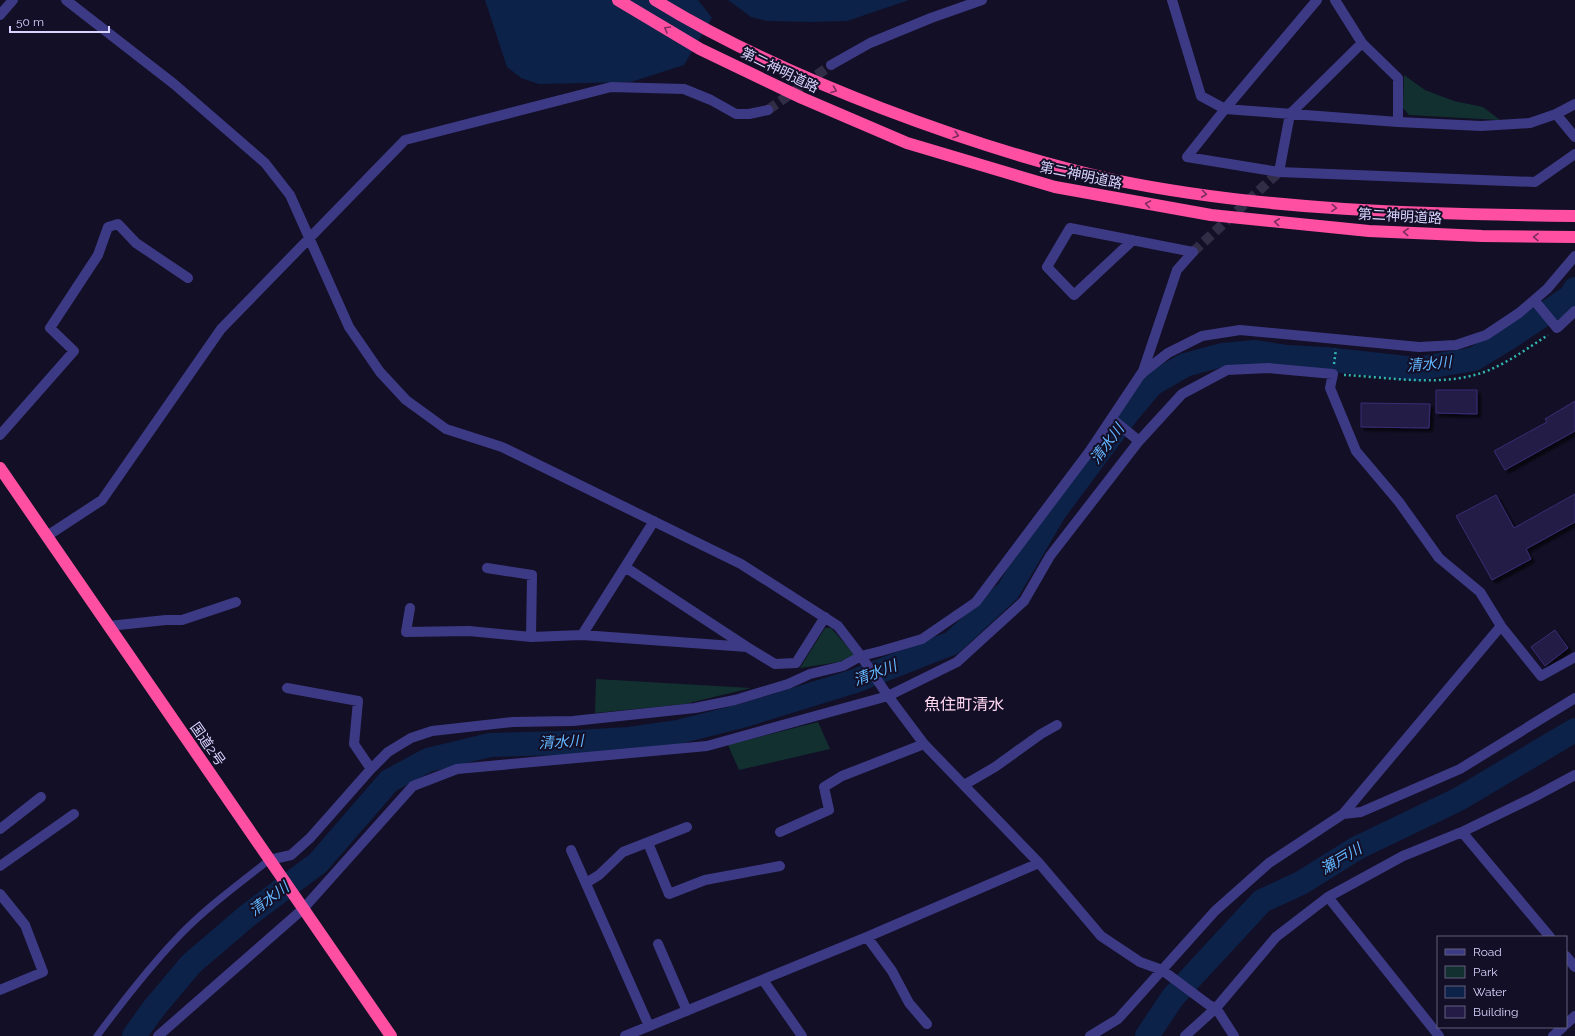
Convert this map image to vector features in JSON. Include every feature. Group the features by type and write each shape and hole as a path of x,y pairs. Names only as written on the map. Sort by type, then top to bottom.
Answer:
{"highway":[{"name":"第二神明道路","path":"618,0 700,48 802,98 907,143 1055,187 1211,215 1353,229 1482,236 1575,237"},
{"name":"第二神明道路","path":"655,0 710,32 820,84 934,128 1053,166 1116,180 1179,191 1270,203 1370,210 1484,215 1575,216"},
{"name":"国道2号","path":"0,468 391,1036"}],"street":[{"path":"0,15 13,0"},
{"path":"66,0 174,84 265,163 290,194 310,236 349,327 380,372 406,400 446,428 502,447 741,564 838,626 862,656 888,696 924,744 1039,863 1101,936 1140,962 1165,973 1212,1007 1234,1036"},
{"path":"831,65 870,43 931,18 982,0"},
{"path":"1172,0 1201,96 1225,109 1398,122 1481,126 1530,123 1556,114 1575,104"},
{"path":"1317,0 1225,109 1187,157 1279,172 1536,182 1575,154"},
{"path":"1335,0 1362,43 1398,78 1398,122"},
{"path":"1279,172 1290,114 1362,43"},
{"path":"47,536 102,500 221,329 405,140 611,87 684,89 711,100 736,114 749,114 768,110"},
{"path":"1556,114 1575,137"},
{"path":"0,434 74,351 50,328 98,255 108,227 118,224 136,243 188,278"},
{"path":"269,860 291,855 310,838 388,752 411,738 432,731 513,722 573,721 695,708 735,700 788,684 810,674 843,666 862,656 922,639 976,602 1089,452 1142,374 1176,270 1193,252 1133,240 1070,228 1047,267 1074,295 1133,240"},
{"path":"1142,374 1168,353 1202,336 1240,330 1419,347 1456,345 1486,336 1519,313 1547,289 1575,256"},
{"path":"1534,300 1557,328 1575,311"},
{"path":"158,1036 303,909 413,786 457,769 707,746 888,696 957,662 1024,601 1050,556 1139,441 1182,394 1227,370 1268,368 1333,374 1330,388 1356,451 1399,502 1439,558 1480,592 1501,626 1541,676 1575,657"},
{"path":"1112,419 1139,441"},
{"path":"582,635 654,521"},
{"path":"486,568 532,575 531,637"},
{"path":"625,568 746,647 775,664 796,663 825,617"},
{"path":"109,626 166,620 182,620 236,602"},
{"path":"410,608 406,632 469,631 531,637 582,635 746,647"},
{"path":"1090,1036 1118,1019 1165,973 1215,911 1264,868 1343,814 1501,626"},
{"path":"287,688 358,701 354,744 371,769"},
{"path":"1343,814 1361,812 1460,769 1575,698"},
{"path":"964,785 995,767 1041,734 1057,725"},
{"path":"780,832 829,810 824,787 842,776 924,744"},
{"path":"1185,1036 1276,937 1328,897 1404,856 1462,832 1575,775"},
{"path":"0,829 41,797"},
{"path":"0,866 74,814"},
{"path":"586,883 599,875 623,852 687,827"},
{"path":"1462,832 1549,936"},
{"path":"648,843 669,894 705,880 780,866"},
{"path":"571,850 649,1026"},
{"path":"625,1036 866,937 1039,863"},
{"path":"0,894 25,925 43,972 0,990"},
{"path":"1328,897 1439,1036"},
{"path":"866,937 892,971 909,1003 927,1024"},
{"path":"658,944 687,1011"},
{"path":"1567,957 1575,967"},
{"path":"763,980 802,1036"},
{"path":"1567,1023 1575,1016"},
{"path":"1553,1036 1562,1028"}],"lane":[{"path":"97,1036 130,992 180,934 217,900 269,860"}],"path":[{"path":"1336,339 1333,374 1396,379 1453,379 1487,371 1519,354 1557,328"}],"green space":[{"path":"1404,75 1425,90 1454,101 1483,107 1500,120 1409,115 1403,108"},
{"path":"825,628 831,628 855,655 839,662 800,668"},
{"path":"596,679 751,688 685,704 595,713"},
{"path":"818,722 830,749 739,770 728,745"}],"water":[{"path":"485,0 698,0 712,18 684,65 631,82 539,84 521,78 507,67"},
{"path":"728,0 909,0 847,21 812,22 767,21 751,17"}],"building":[{"path":"1436,390 1477,390 1477,414 1436,413"},
{"path":"1575,401 1575,431 1505,470 1494,451 1547,422 1545,419"},
{"path":"1361,403 1430,404 1429,428 1361,427"},
{"path":"1575,494 1575,522 1526,549 1531,559 1492,580 1456,516 1496,495 1514,528"},
{"path":"1555,630 1568,648 1545,666 1531,647"}],"waterway":[{"name":"清水川","path":"134,1036 154,1008 191,964 247,916 318,863 389,781 428,760 490,745 629,739 678,732 745,715 855,681 952,643 1008,591 1055,511 1127,414 1152,384 1185,365 1222,355 1255,352 1287,357 1325,359 1416,369 1474,359 1570,297 1575,289"},
{"name":"瀬戸川","path":"1147,1036 1173,997 1262,901 1301,883 1357,848 1459,799 1575,730"}],"tunnel":[{"path":"768,110 831,65"},
{"path":"1193,252 1279,172"}],"district":[{"name":"魚住町清水","path":"964,704"}]}
